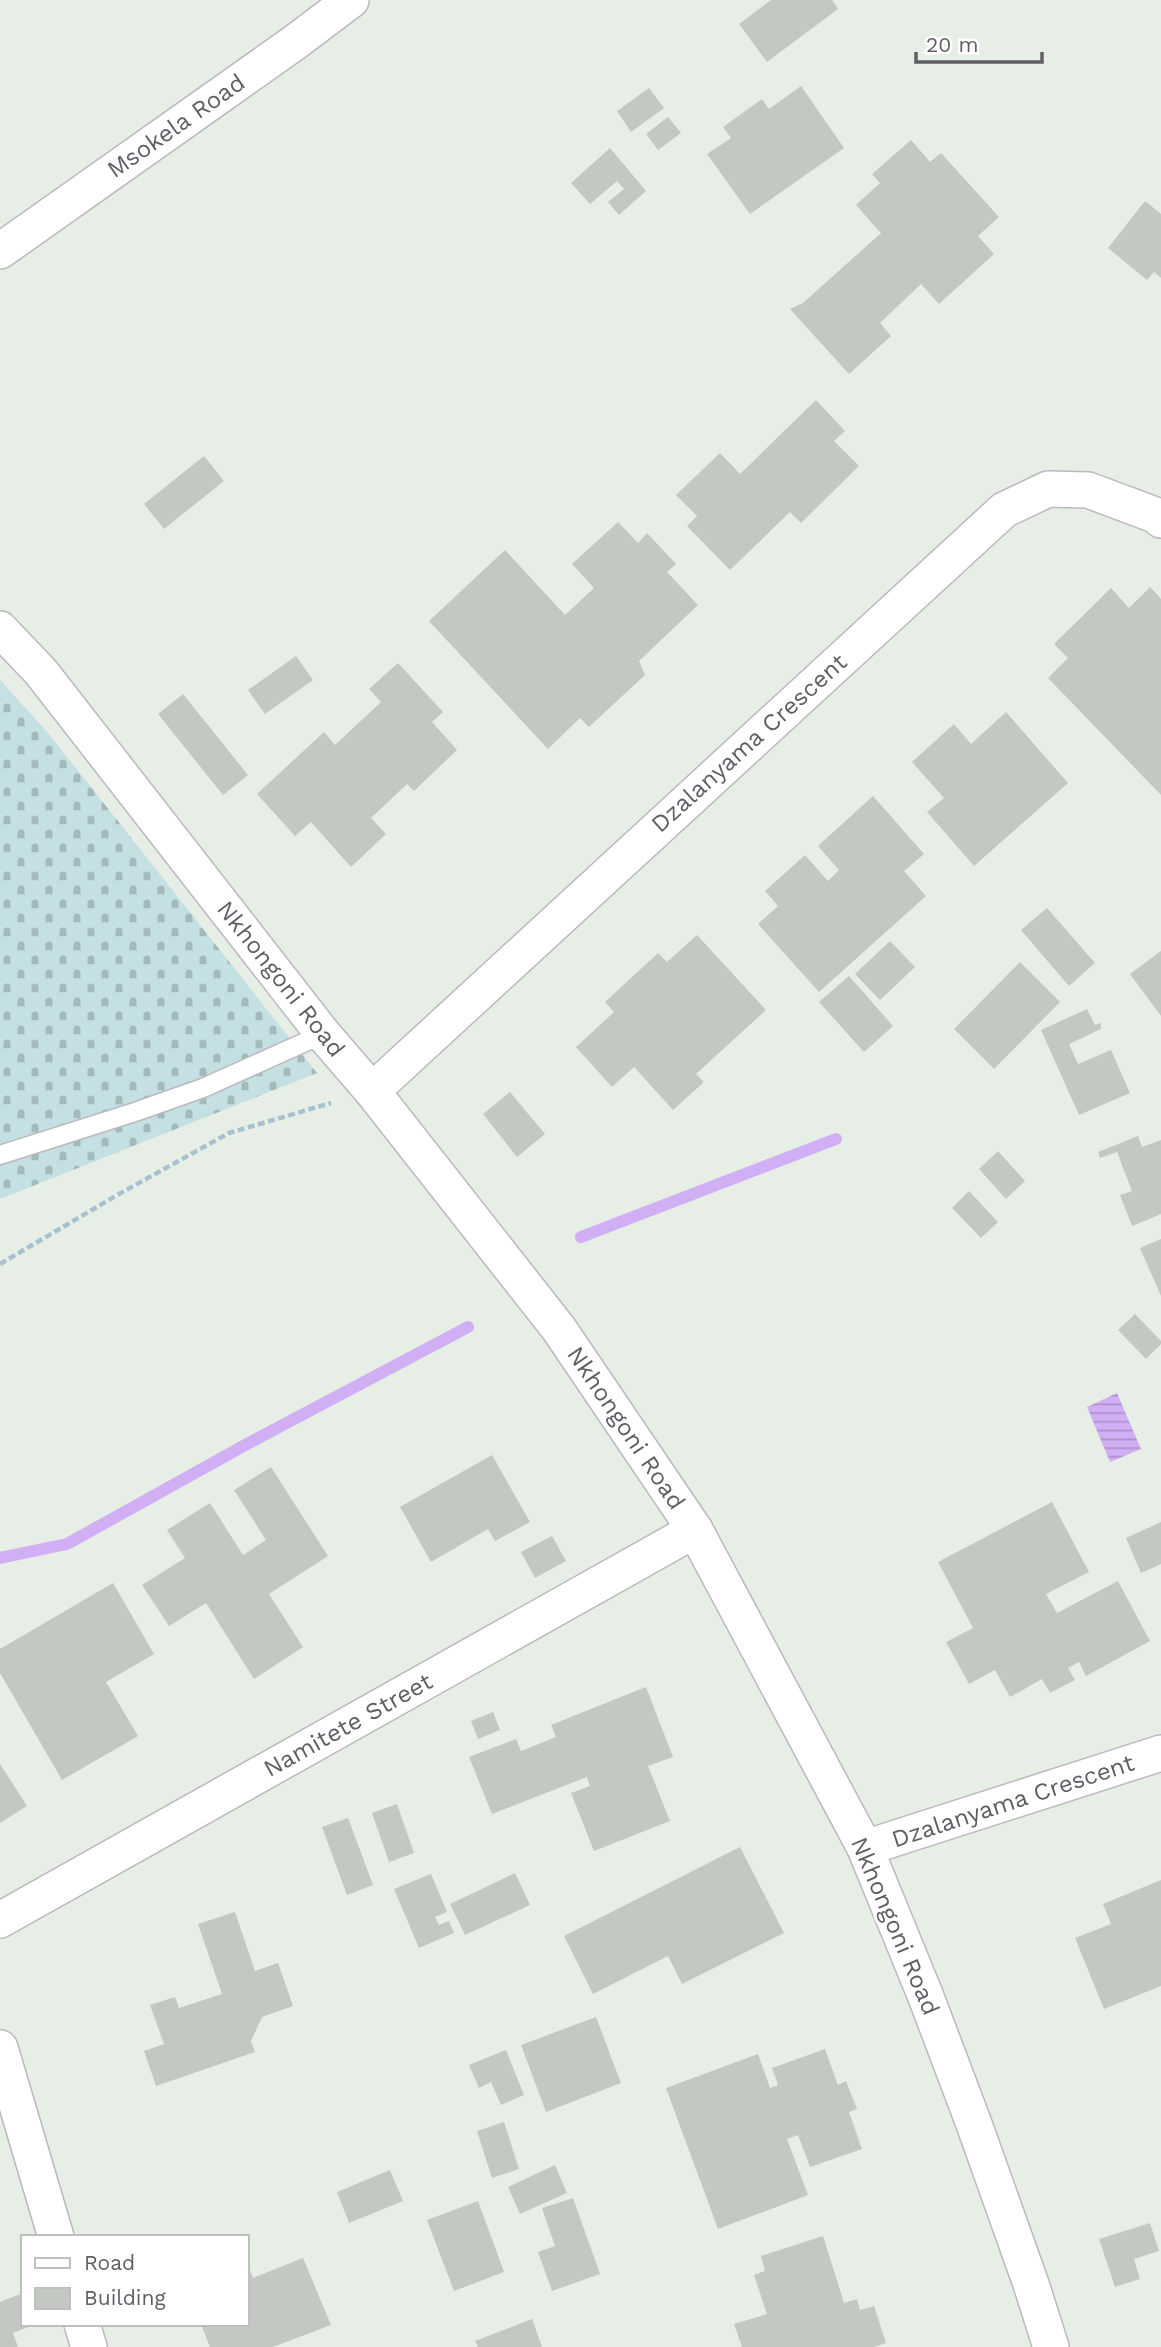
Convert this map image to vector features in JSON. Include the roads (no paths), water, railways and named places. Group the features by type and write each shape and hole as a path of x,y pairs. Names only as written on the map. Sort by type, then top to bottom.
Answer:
{"street":[{"name":"Msokela Road","path":"0,251 351,0"},
{"name":"Dzalanyama Crescent","path":"372,1091 1004,510 1048,489 1088,490 1155,515 1161,520"},
{"name":"Nkhongoni Road","path":"0,629 41,672 323,1034 372,1091 559,1329 695,1530 865,1848 964,2098 1051,2347"},
{"name":"Namitete Street","path":"0,1920 695,1530"},
{"name":"Dzalanyama Crescent","path":"865,1848 1161,1753"},
{"path":"0,2048 55,2235"},
{"path":"83,2326 89,2347"}],"lane":[{"path":"0,1155 135,1112 203,1087 323,1034"}],"waterway":[{"path":"581,1237 836,1139"},
{"path":"0,1558 67,1544 247,1444 468,1327"}]}
